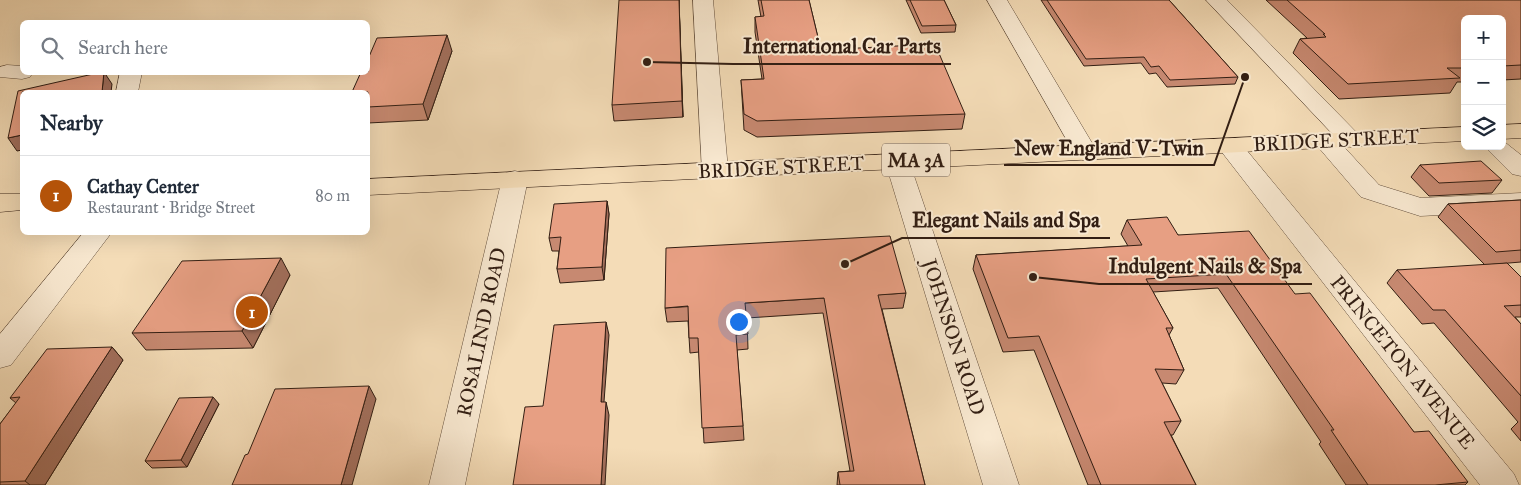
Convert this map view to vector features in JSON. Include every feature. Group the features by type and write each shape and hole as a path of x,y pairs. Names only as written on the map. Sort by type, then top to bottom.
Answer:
{"main road":[{"path":"1506,132 1521,131"},
{"name":"BRIDGE STREET","path":"370,187 1461,134"},
{"path":"0,203 20,202"}],"street":[{"path":"703,0 715,170"},
{"path":"998,0 1086,153"},
{"path":"1216,0 1351,140"},
{"path":"127,90 130,75"},
{"path":"1325,141 1370,191 1420,208 1521,202"},
{"name":"PRINCETON AVENUE","path":"1230,146 1500,485"},
{"path":"1501,150 1521,168"},
{"name":"JOHNSON ROAD","path":"898,161 1001,485"},
{"name":"ROSALIND ROAD","path":"447,485 515,179"},
{"path":"0,356 97,235"}],"building":[{"path":"619,0 679,0 682,101 612,105"},
{"path":"761,0 809,0 821,50 935,44 965,114 757,121 744,114 741,80 764,79 755,17 764,16"},
{"path":"910,0 944,0 956,25 922,26"},
{"path":"1047,0 1169,0 1238,77 1170,80 1159,66 1151,67 1144,57 1086,59"},
{"path":"1287,0 1521,0 1521,65 1506,66 1506,15 1461,15 1461,68 1447,68 1460,78 1348,84 1300,39 1326,37 1323,34 1325,34"},
{"path":"447,35 423,104 370,107 370,90 353,90 360,75 370,75 370,54 377,38"},
{"path":"89,75 104,75 102,90 22,90"},
{"path":"18,91 20,91 20,135 8,138"},
{"path":"1481,161 1502,180 1439,183 1420,165"},
{"path":"1521,200 1521,250 1496,252 1448,204"},
{"path":"607,201 602,267 557,269 561,237 549,238 554,204"},
{"path":"1167,217 1178,235 1249,231 1295,294 1310,293 1414,432 1429,431 1468,482 1435,485 1368,485 1331,430 1334,430 1226,274 1146,279 1173,328 1166,328 1184,370 1155,369 1181,421 1164,422 1196,485 1101,485 1039,336 1008,338 976,255 1142,245 1127,220"},
{"path":"890,236 906,293 878,295 925,485 840,485 838,472 854,471 824,298 745,303 748,334 736,335 743,426 702,428 698,338 689,338 688,306 665,308 666,248"},
{"path":"281,258 242,331 132,333 182,261"},
{"path":"1507,263 1521,277 1521,305 1504,306 1521,324 1521,396 1445,310 1433,310 1397,270"},
{"path":"606,322 601,402 606,402 601,485 513,485 525,407 543,406 554,325"},
{"path":"112,347 25,481 0,482 0,424 20,397 10,398 47,349"},
{"path":"369,386 341,485 232,485 245,455 248,454 275,389"},
{"path":"213,397 181,460 145,461 179,398"}],"place":[{"name":"International Car Parts","path":"647,62"},
{"name":"New England V-Twin","path":"1245,77"},
{"name":"Elegant Nails and Spa","path":"845,264"},
{"name":"Indulgent Nails & Spa","path":"1033,277"},
{"name":"Cathay Center","path":"252,312"}]}
